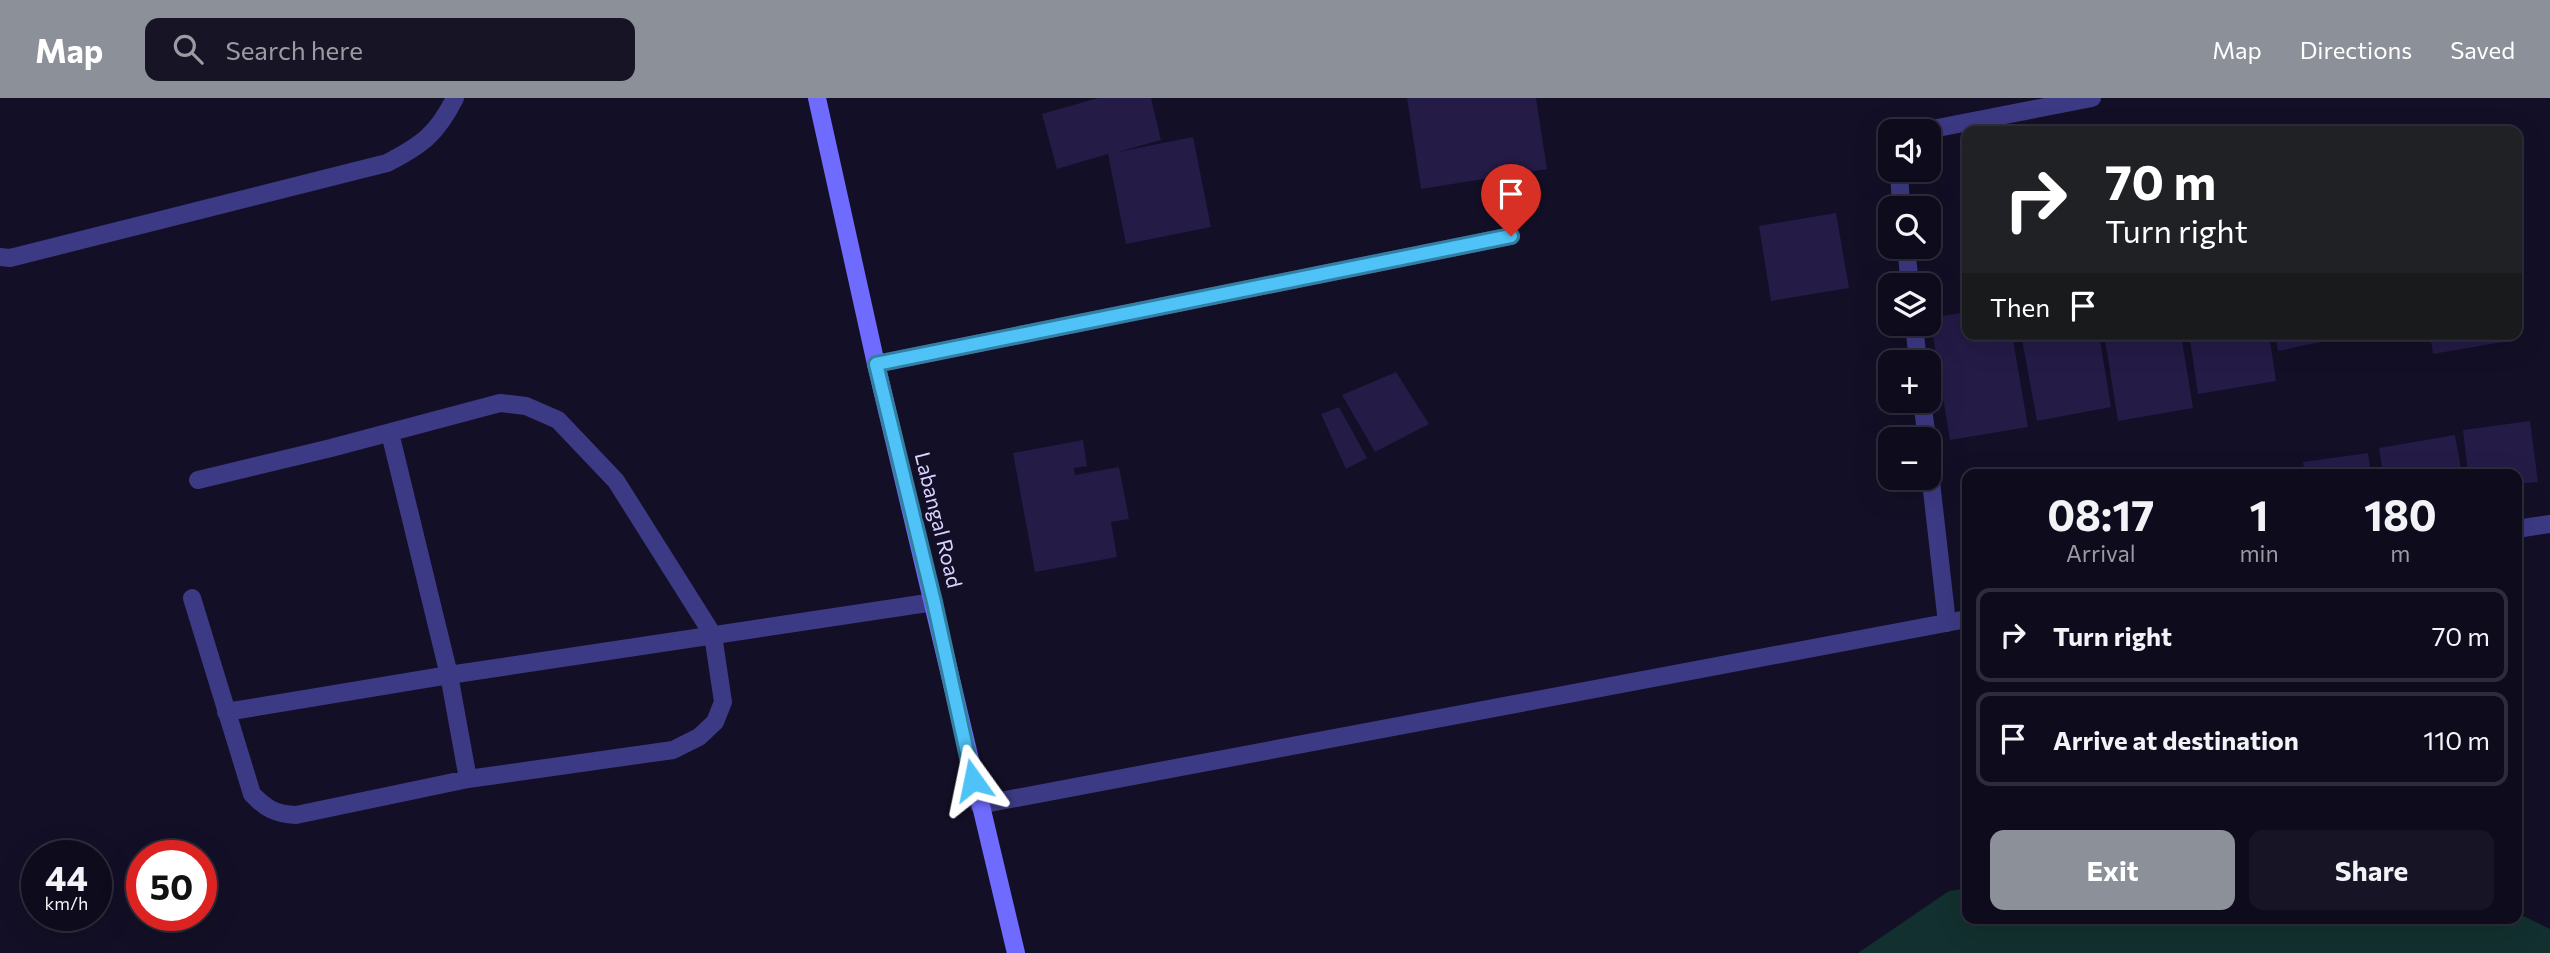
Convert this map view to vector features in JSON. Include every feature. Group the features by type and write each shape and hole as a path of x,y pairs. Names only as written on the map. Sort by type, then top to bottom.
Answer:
{"main road":[{"name":"Labangal Road","path":"817,98 876,364 1016,953"}],"lane":[{"path":"0,257 10,258 387,163 413,150 442,123 455,98"},
{"path":"1941,127 2092,98"},
{"path":"876,364 1511,236"},
{"path":"192,598 252,794 264,807 278,814 296,815 468,779 673,750 699,737 715,722 723,702 713,635 616,481 558,420 526,406 500,403 198,480"},
{"path":"390,433 449,675 468,779"},
{"path":"1932,490 1947,623"},
{"path":"2522,528 2550,524"},
{"path":"226,712 449,675 934,602"},
{"path":"979,805 1962,620"}],"green space":[{"path":"1962,889 1962,924 2522,924 2522,915 2550,929 2550,953 1858,953 1949,891"}],"building":[{"path":"1098,98 1151,98 1161,140 1118,152 1193,137 1211,227 1126,244 1108,154 1057,169 1042,114"},
{"path":"1407,98 1536,98 1547,169 1421,189"},
{"path":"1836,213 1849,288 1771,301 1759,226"},
{"path":"1962,313 1962,340 2013,340 2028,427 1950,440 1941,385 1941,350 1935,350 1933,336 1941,336 1941,316"},
{"path":"2022,340 2100,340 2111,407 2037,421"},
{"path":"2105,340 2182,340 2193,408 2118,421"},
{"path":"2190,340 2270,340 2276,381 2198,394"},
{"path":"2276,340 2330,340 2278,351"},
{"path":"2431,340 2514,340 2433,354"},
{"path":"1396,372 1429,424 1375,452 1342,395"},
{"path":"1339,407 1367,458 1346,469 1321,414"},
{"path":"2530,421 2538,482 2522,483 2522,469 2467,469 2463,430"},
{"path":"2455,435 2461,469 2382,469 2379,448"},
{"path":"1083,440 1087,466 1074,468 1075,475 1119,467 1129,519 1111,522 1117,557 1035,572 1013,453"},
{"path":"2368,453 2370,469 2304,469 2303,462"}],"route":[{"path":"973,780 934,602 876,364 1511,236"}]}
